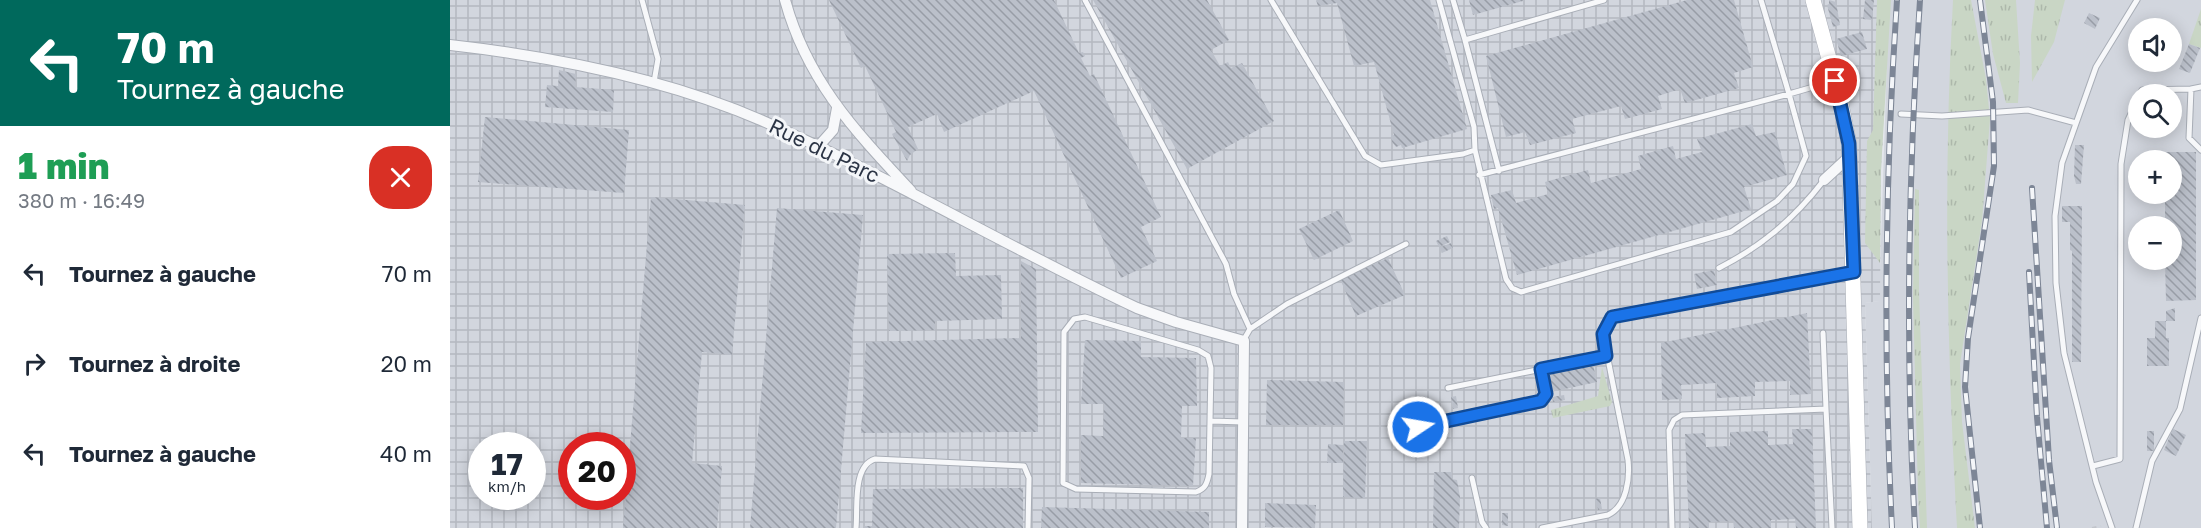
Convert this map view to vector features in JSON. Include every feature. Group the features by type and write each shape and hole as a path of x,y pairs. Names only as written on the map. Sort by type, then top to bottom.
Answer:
{"street":[{"path":"785,0 792,24 815,73 837,108 916,196"},
{"path":"1813,0 1835,81 1850,156 1855,411 1860,528"},
{"name":"Rue du Parc","path":"450,45 569,62 654,84 762,121 916,196 1088,285 1176,322 1243,341"},
{"path":"817,148 833,130 837,108"},
{"path":"1824,180 1850,156"},
{"path":"1603,334 1612,317 1854,272"},
{"path":"1242,528 1243,341"}],"lane":[{"path":"642,0 658,58 654,84"},
{"path":"1085,0 1226,264 1234,294 1250,329"},
{"path":"1271,0 1365,156 1381,165 1388,165 1463,154 1474,150"},
{"path":"1439,0 1474,127 1474,150 1479,175 1506,279 1512,288 1527,291 1731,232 1777,201 1792,184 1806,156 1761,0"},
{"path":"1453,0 1499,171"},
{"path":"1465,40 1604,0"},
{"path":"2112,528 2093,466 2064,353 2056,283 2055,216 2062,163 2096,67 2137,0"},
{"path":"1479,175 1835,81"},
{"path":"2093,466 2120,459 2121,164 2128,120 2142,90 2201,87"},
{"path":"2190,89 2189,138 2201,150"},
{"path":"1901,114 1942,116 2028,110 2076,123"},
{"path":"1719,268 1741,257 1788,223 1824,180"},
{"path":"1243,341 1250,329 1287,303 1406,244"},
{"path":"1085,317 1105,321 1203,352 1211,363 1210,420 1209,474 1207,485 1202,490 1196,492 1070,488 1062,478 1064,332 1068,323 1085,317"},
{"path":"2136,528 2151,461 2180,409 2201,318"},
{"path":"1823,333 1832,528"},
{"path":"1542,528 1608,515 1612,513 1626,491 1630,475 1628,460 1603,334"},
{"path":"1448,388 1606,356"},
{"path":"1418,427 1541,401 1546,394 1541,369"},
{"path":"1672,528 1669,430 1674,420 1682,415 1826,409"},
{"path":"1210,420 1243,422"},
{"path":"856,528 860,473 870,461 875,459 1024,466 1029,478 1029,528"},
{"path":"1472,478 1482,522 1486,528"}],"shaded area":[{"path":"450,0 1889,0 1881,170 1880,301 1865,303 1872,528 450,528"},
{"path":"1889,0 2201,0 2201,528 1872,528 1865,303 1879,301"}],"green space":[{"path":"1877,0 1891,0 1881,170 1880,263 1865,243 1867,141 1873,130"},
{"path":"1953,0 1971,0 1986,79 1990,119 1982,221 1960,364 1962,422 1975,528 1957,528 1951,396 1947,198"},
{"path":"1985,0 2016,0 2020,63 2018,103 2006,103 1993,54"},
{"path":"2035,0 2065,0 2054,42 2032,82 2031,36"},
{"path":"2201,9 2201,48 2189,44"},
{"path":"1915,189 1919,190 1919,291 1927,528 1920,528 1918,496 1913,296"},
{"path":"1602,367 1612,402 1610,406 1553,418 1551,410 1598,396"}],"building":[{"path":"829,0 1054,0 1079,53 1083,52 1085,56 1081,58 1090,76 1094,74 1161,217 1141,227 1157,261 1121,278 1034,91 944,132 937,114 908,127 918,149 910,155 907,161 892,134 896,132 865,66 861,68"},
{"path":"1093,0 1207,0 1229,40 1211,50 1220,66 1228,62 1231,68 1242,63 1274,121 1187,169"},
{"path":"1316,0 1430,0 1467,129 1402,148 1401,145 1396,147 1392,142 1391,135 1394,135 1374,62 1354,66 1337,3 1318,6"},
{"path":"1469,0 1523,0 1523,1 1473,15"},
{"path":"1687,0 1734,0 1753,67 1734,73 1739,88 1685,103 1680,89 1658,96 1662,109 1625,119 1621,106 1572,119 1576,133 1530,145 1525,132 1506,137 1486,56"},
{"path":"1829,0 1836,2 1840,25 1833,27 1827,5"},
{"path":"1865,0 1874,0 1872,20 1863,19"},
{"path":"2089,13 2100,18 2095,29 2084,23"},
{"path":"1862,32 1867,49 1841,56 1836,39"},
{"path":"2189,44 2200,48 2190,73 2182,70 2182,62"},
{"path":"559,70 576,74 575,87 614,90 613,112 545,107 547,85 558,86"},
{"path":"485,117 629,130 624,193 478,182"},
{"path":"1752,124 1756,136 1775,132 1787,175 1744,187 1751,209 1517,275 1498,208 1494,209 1491,195 1512,190 1516,203 1548,194 1545,182 1588,170 1591,183 1641,169 1638,156 1673,146 1676,159 1702,152 1697,139"},
{"path":"2075,145 2084,145 2081,184 2076,184 2074,176"},
{"path":"2182,152 2196,152 2196,300 2166,301 2165,270 2182,270 2182,216 2165,216 2165,204 2182,204"},
{"path":"651,197 745,205 732,355 702,352 692,463 722,466 717,528 623,528 625,510 636,510 636,432 631,432"},
{"path":"2062,206 2082,206 2081,362 2072,362 2072,251 2070,250 2070,222 2062,222"},
{"path":"777,208 863,215 836,528 750,528"},
{"path":"1339,210 1353,241 1314,260 1299,229"},
{"path":"1447,236 1450,242 1439,247 1436,241"},
{"path":"1451,243 1453,248 1442,253 1439,248"},
{"path":"955,253 956,276 1001,275 1002,319 935,321 935,330 889,331 887,254"},
{"path":"1388,258 1405,295 1356,316 1340,279"},
{"path":"1021,261 1036,269 1038,432 861,433 866,342 1021,338"},
{"path":"1714,270 1717,285 1697,289 1694,274"},
{"path":"2175,308 2175,321 2166,321 2166,311"},
{"path":"1807,313 1811,394 1790,395 1790,381 1755,382 1755,396 1717,398 1717,383 1681,385 1682,399 1662,400 1661,343"},
{"path":"2155,321 2166,321 2166,338 2169,338 2169,366 2147,366 2147,338 2155,338"},
{"path":"1085,340 1141,341 1141,357 1196,358 1197,406 1182,406 1181,438 1196,438 1193,486 1081,483 1081,435 1103,436 1104,404 1081,404"},
{"path":"1593,364 1597,382 1551,392 1548,374"},
{"path":"1267,380 1344,382 1343,425 1266,425"},
{"path":"1564,395 1565,400 1553,402 1552,397"},
{"path":"1456,396 1458,408 1453,409 1451,397"},
{"path":"1792,429 1812,429 1816,528 1796,528 1795,519 1771,520 1771,528 1734,528 1733,521 1709,522 1709,528 1689,528 1685,434 1705,433 1706,447 1730,446 1730,432 1768,431 1768,445 1793,444"},
{"path":"2173,429 2186,435 2176,456 2164,450"},
{"path":"1428,431 1430,443 1425,444 1422,432"},
{"path":"2147,431 2154,431 2154,451 2147,451"},
{"path":"1344,441 1367,441 1365,498 1343,497"},
{"path":"1328,444 1343,445 1343,463 1327,463"},
{"path":"1434,472 1452,472 1452,479 1457,480 1460,497 1459,528 1433,528"},
{"path":"1023,488 1023,528 865,528 865,526 872,526 873,489"},
{"path":"1600,498 1602,509 1598,510 1595,499"},
{"path":"1265,503 1316,505 1315,528 1265,527"},
{"path":"1042,507 1209,512 1209,528 1041,528"},
{"path":"1502,513 1508,513 1508,526 1502,525"}],"railway":[{"path":"1892,528 1886,330 1890,132 1897,0"},
{"path":"1915,528 1910,396 1909,264 1920,0"},
{"path":"1980,0 1993,102 1994,166 1968,338 1965,387 1980,528"},
{"path":"2032,188 2049,460 2057,528"},
{"path":"2029,272 2037,417 2047,528"}],"route":[{"path":"1418,427 1541,401 1546,394 1541,369 1606,356 1603,334 1612,317 1854,272 1853,200 1849,144 1835,81"}]}
